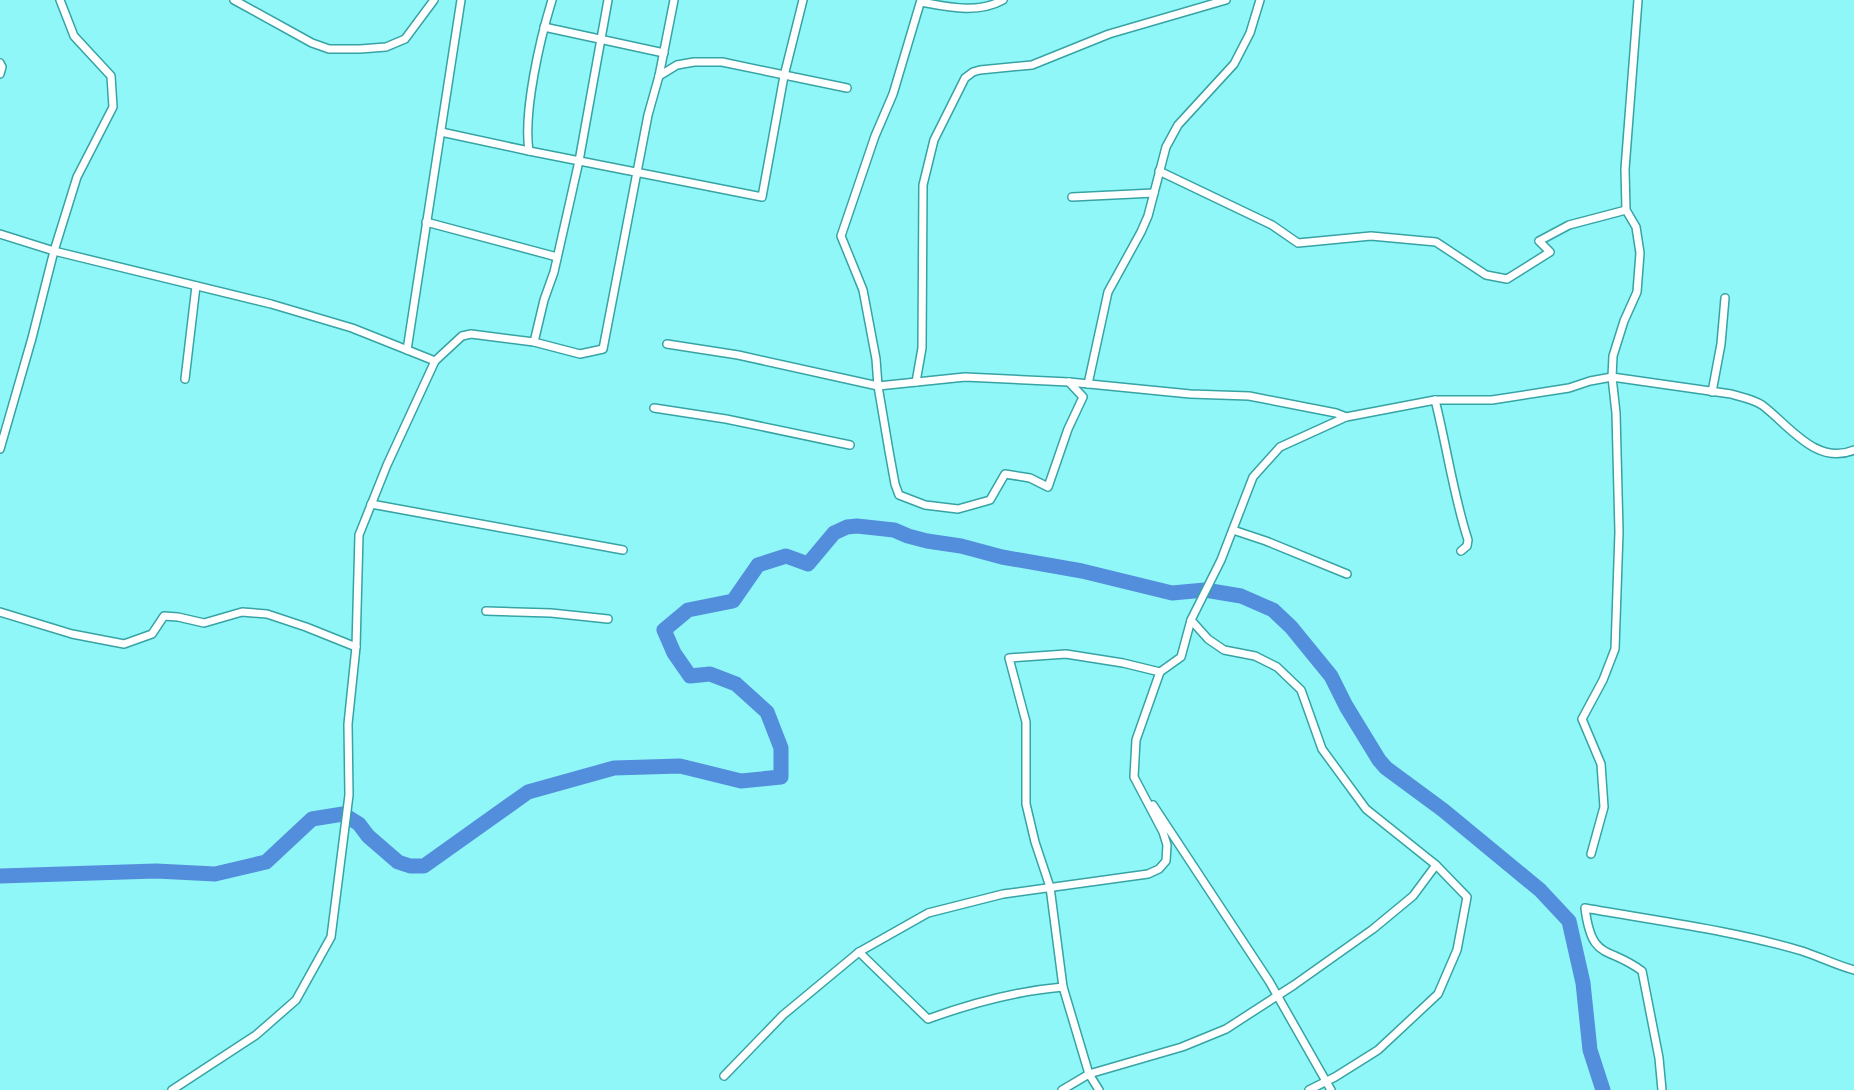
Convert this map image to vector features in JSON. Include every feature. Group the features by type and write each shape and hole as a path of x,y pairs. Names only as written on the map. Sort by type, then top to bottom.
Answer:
{"street":[{"path":"0,449 31,344 54,251 77,177 113,107 111,76 74,36 60,0"},
{"path":"234,0 312,43 329,49 386,47 405,39 434,0"},
{"path":"407,350 461,0"},
{"path":"530,151 526,133 544,27 552,0"},
{"path":"534,342 557,257 579,161 608,0"},
{"path":"172,1090 256,1035 296,1000 331,937 349,795 348,724 356,647 359,536 435,361 462,336 471,334 534,342 580,354 603,349 648,115 659,76 674,0"},
{"path":"441,132 762,197 784,76 802,0"},
{"path":"1003,0 992,6 955,8 921,1 893,94 875,136 841,236 863,290 895,484 899,495 925,505 958,509 990,500 1005,474 1030,478 1048,487 1068,429 1083,397 1069,382"},
{"path":"916,382 922,348 923,185 934,140 964,78 981,70 1032,65 1109,34 1227,0"},
{"path":"1088,384 1108,292 1141,232 1166,147 1172,134 1234,64 1254,23 1260,0"},
{"path":"1591,854 1604,807 1601,764 1582,719 1616,650 1619,532 1616,413 1612,377 1613,356 1624,321 1637,292 1640,253 1636,227 1626,210 1625,169 1638,0"},
{"path":"544,27 664,53"},
{"path":"659,76 677,65 722,62 847,88"},
{"path":"0,63 2,68 0,74"},
{"path":"1159,171 1272,225 1298,243 1371,236 1436,242 1486,275 1507,279 1550,252 1539,241 1569,225 1626,210"},
{"path":"1072,197 1154,193"},
{"path":"426,222 557,257"},
{"path":"0,234 54,251 271,304 342,325 435,361"},
{"path":"185,380 196,286"},
{"path":"1712,392 1721,344 1725,298"},
{"path":"667,344 738,355 878,386 965,377 1069,382 1190,394 1249,396 1346,417"},
{"path":"724,1076 783,1016 859,952 928,913 1004,894 1148,874 1159,869 1166,861 1167,845 1163,832 1134,777 1136,740 1160,672 1181,657 1191,620 1221,560 1245,492 1253,477 1274,453 1290,441 1346,417 1435,400 1492,400 1569,388 1612,377 1731,394 1760,404 1810,445 1821,451 1832,454 1854,450"},
{"path":"1435,400 1458,509 1468,540 1467,546 1461,551"},
{"path":"654,408 726,419 850,445"},
{"path":"371,504 623,550"},
{"path":"1233,530 1347,574"},
{"path":"486,611 551,613 608,619"},
{"path":"0,612 72,634 124,644 152,634 164,616 204,623 242,612 267,614 356,647"},
{"path":"1191,620 1208,639 1224,650 1255,656 1277,667 1301,690 1322,749 1366,809 1436,865 1467,897 1456,950 1438,994 1378,1050 1309,1090"},
{"path":"1099,1090 1089,1074 1062,987 1050,887 1035,842 1026,804 1026,722 1009,658 1066,654 1123,663 1160,672"},
{"path":"1134,777 1277,996 1331,1090"},
{"path":"1062,1090 1089,1074 1182,1047 1226,1029 1373,929 1413,896 1436,865"},
{"path":"1662,1090 1659,1058 1642,971 1594,944 1587,926 1585,908 1762,941 1803,951 1854,970"},
{"path":"859,952 928,1018 985,1000 1034,989 1062,987"}],"waterway":[{"path":"0,876 156,871 215,874 266,862 312,819 343,814 359,824 368,836 398,862 410,866 424,866 528,792 614,768 680,766 741,781 781,777 781,748 767,712 736,684 710,674 690,676 674,653 664,630 688,610 733,601 758,565 786,556 808,564 834,533 847,527 894,530 927,541 1082,571 1172,593 1205,590 1241,596 1273,610 1291,627 1331,676 1346,706 1386,768 1443,810 1540,890 1569,921 1583,983 1590,1050 1603,1090"}]}
